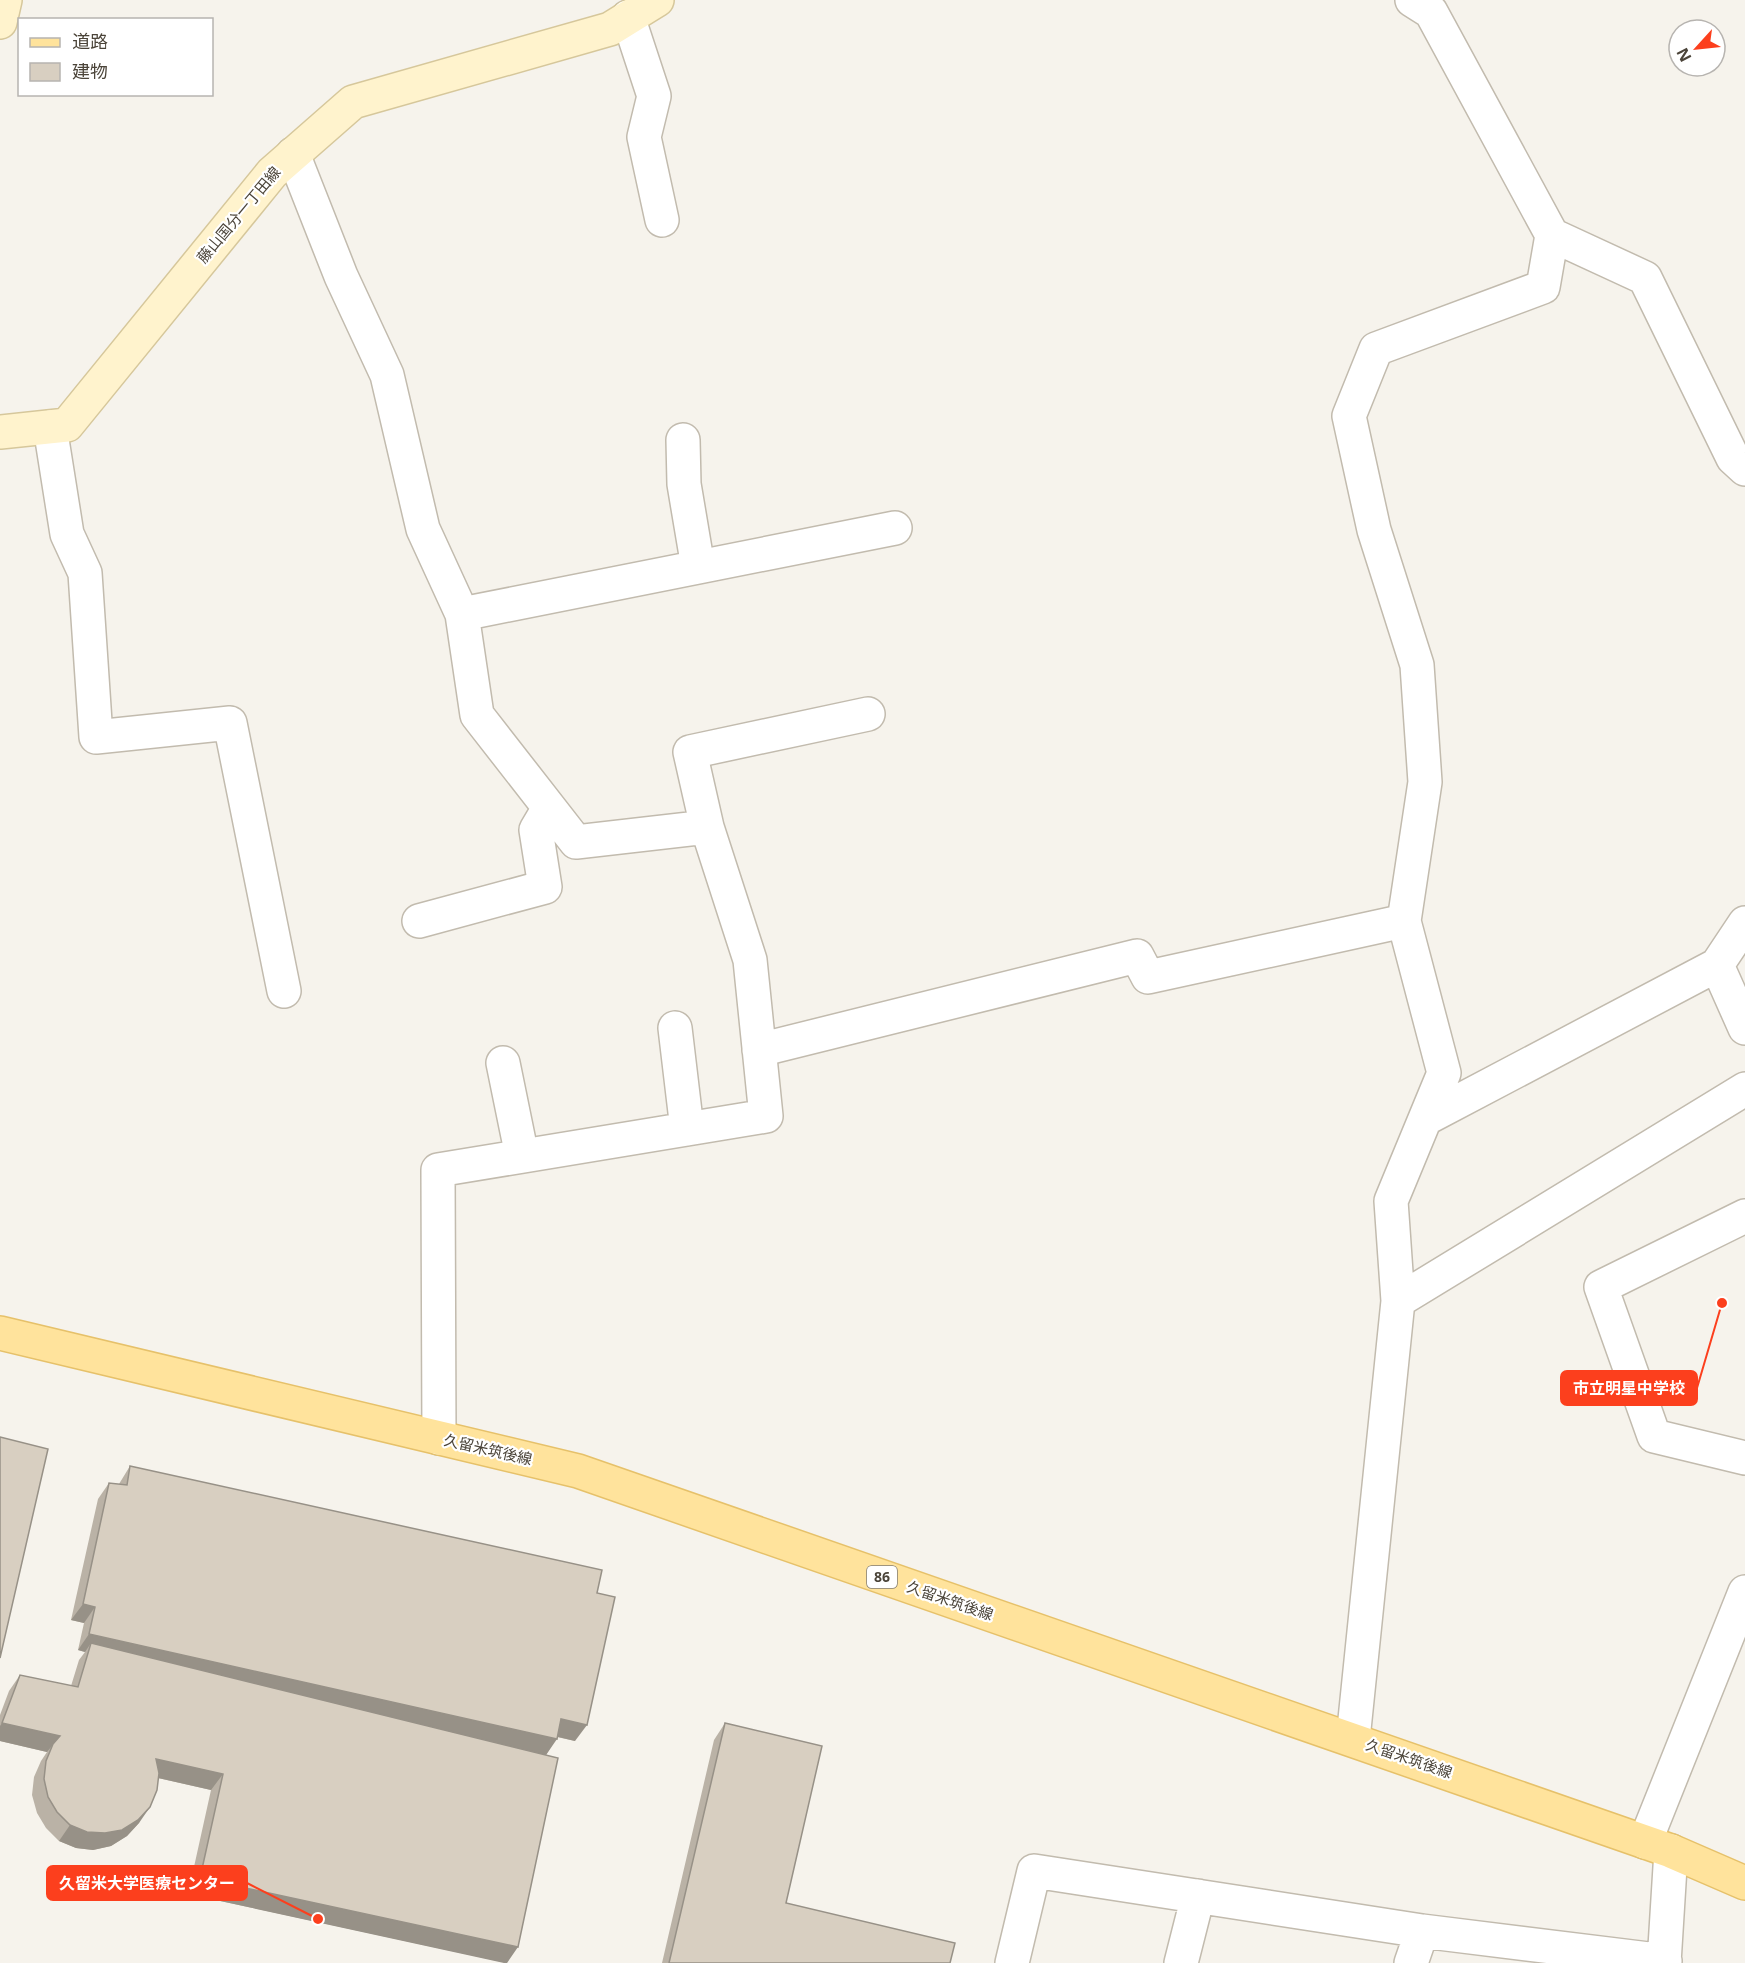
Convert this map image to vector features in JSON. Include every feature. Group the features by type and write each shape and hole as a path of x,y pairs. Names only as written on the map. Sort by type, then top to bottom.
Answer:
{"main road":[{"path":"0,22 6,0"},
{"name":"藤山国分一丁田線","path":"0,432 67,425 272,172 352,102 610,28 657,0"},
{"name":"久留米筑後線","path":"0,1333 578,1471 1111,1658 1353,1739 1658,1846 1745,1882"}],"street":[{"path":"1412,0 1431,12 1552,235 1645,278 1732,459 1745,469"},
{"path":"628,17 654,96 644,137 662,220"},
{"path":"293,154 341,276 387,375 423,529 462,614 477,715 576,843 707,827"},
{"path":"1353,1739 1398,1301 1391,1201 1444,1073 1404,921 1425,782 1417,664 1374,530 1349,416 1376,349 1543,287 1552,235"},
{"path":"50,427 67,534 85,573 96,737 230,723 284,991"},
{"path":"683,440 684,483 698,567"},
{"path":"462,614 895,528"},
{"path":"439,1438 438,1170 766,1116 750,960 707,827 690,752 868,714"},
{"path":"419,921 545,888 536,830 549,808"},
{"path":"759,1050 1137,956 1148,977 1404,921"},
{"path":"1425,1119 1717,965 1745,923"},
{"path":"1717,965 1745,1028"},
{"path":"675,1028 687,1129"},
{"path":"504,1064 522,1156"},
{"path":"1398,1301 1745,1089"},
{"path":"1745,1216 1601,1287 1654,1436 1745,1458"},
{"path":"1012,1963 1034,1871 1422,1931 1664,1962 1658,1846 1745,1592"},
{"path":"1182,1963 1198,1896"},
{"path":"1411,1963 1422,1931"}],"building":[{"path":"0,1437 48,1449 0,1658"},
{"path":"130,1466 602,1570 597,1593 615,1597 587,1725 561,1719 557,1739 89,1634 95,1607 83,1604 109,1483 127,1485"},
{"path":"91,1643 558,1758 518,1947 200,1878 223,1774 156,1759 159,1773 157,1790 150,1807 138,1820 122,1830 105,1833 87,1832 70,1825 57,1812 48,1797 44,1779 46,1761 53,1744 60,1736 2,1723 20,1675 78,1687"},
{"path":"725,1723 822,1746 786,1903 955,1943 950,1963 669,1963"}],"place":[{"name":"市立明星中学校","path":"1722,1303"},
{"name":"久留米大学医療センター","path":"318,1919"}]}
